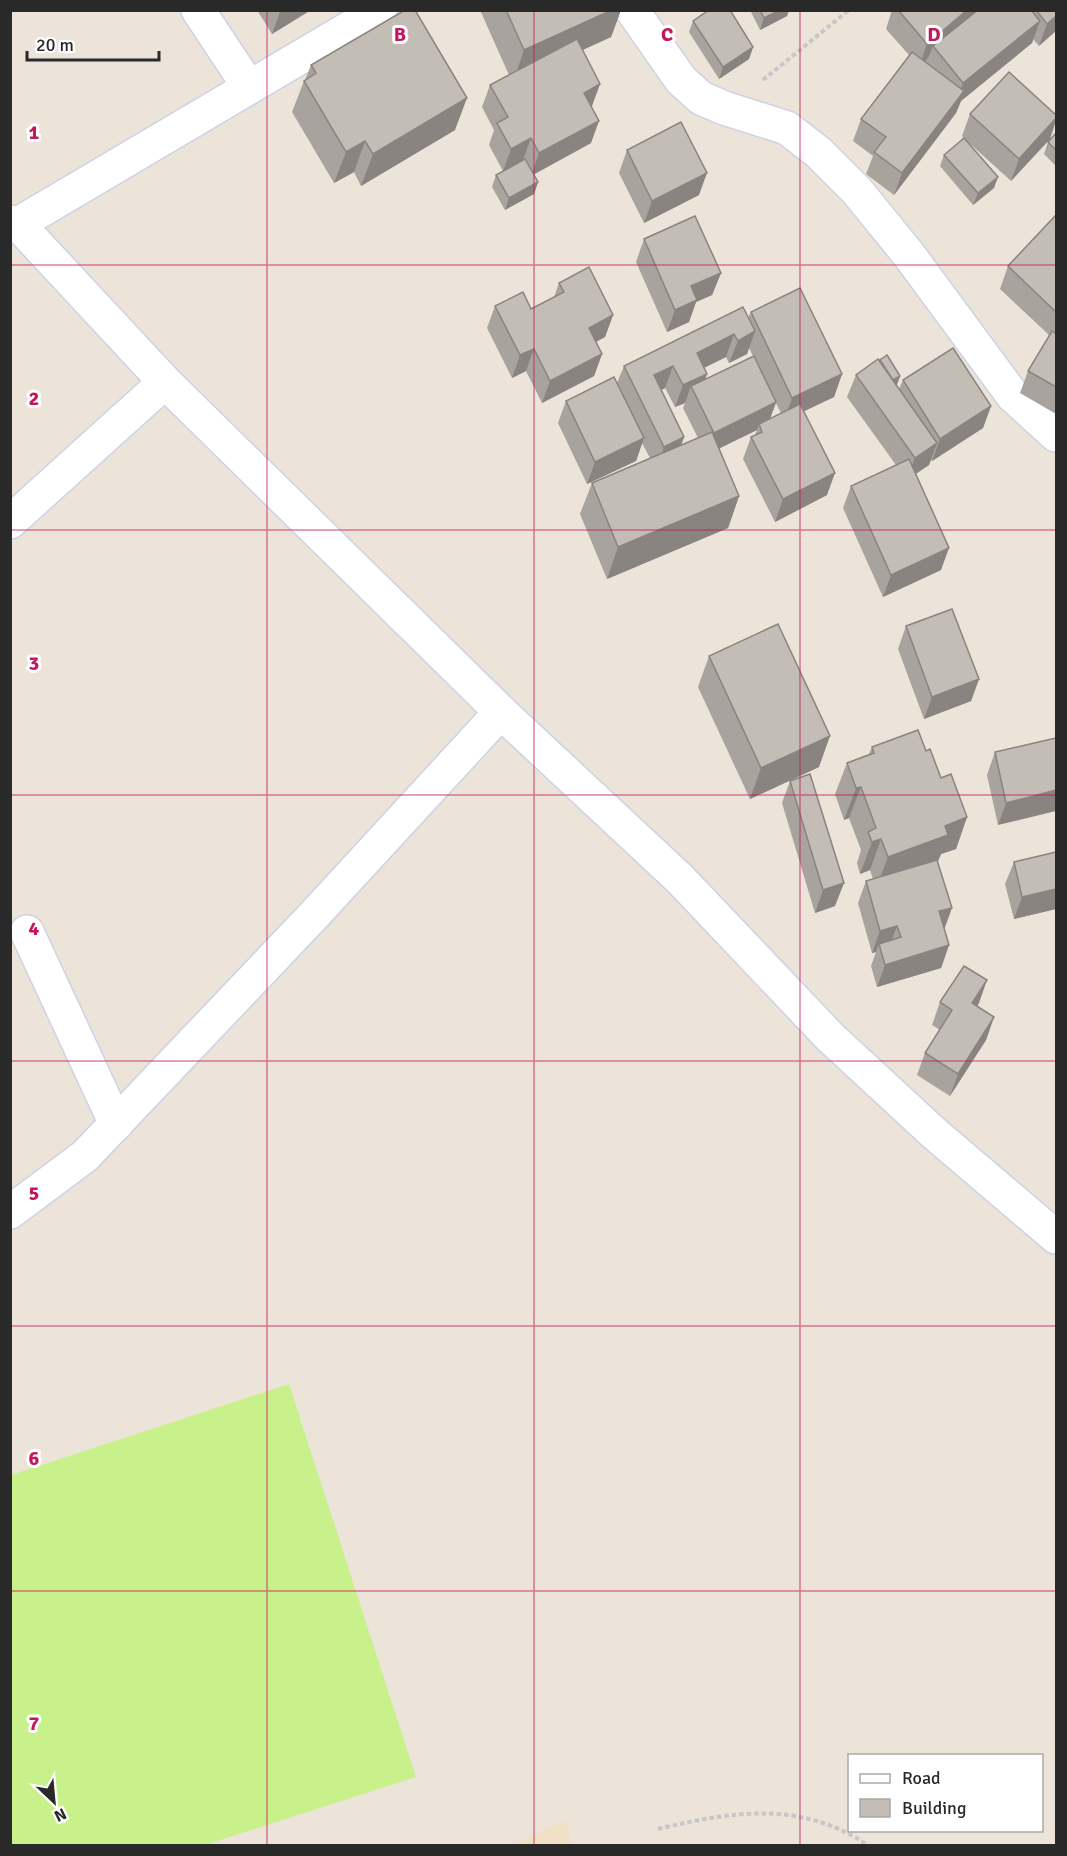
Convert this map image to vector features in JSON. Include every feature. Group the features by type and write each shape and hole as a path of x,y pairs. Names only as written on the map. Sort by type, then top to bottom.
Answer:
{"street":[{"path":"198,10 249,87"},
{"path":"380,10 14,223 165,382 501,712 680,879 830,1037 936,1134 1056,1237"},
{"path":"632,10 681,80 701,98 724,108 787,128 818,152 857,191 909,255 1013,396 1056,435"},
{"path":"10,522 165,382"},
{"path":"10,1212 86,1156 315,914 501,712"},
{"path":"27,932 116,1124"}],"path":[{"path":"724,108 790,61 849,10"},
{"path":"658,1829 709,1817 777,1814 809,1817 835,1825 869,1845"}],"shaded area":[{"path":"567,1820 571,1845 511,1845"}],"green space":[{"path":"289,1384 416,1777 205,1845 11,1845 11,1475"}],"building":[{"path":"405,10 415,10 467,98 373,154 365,141 346,152 304,81 316,73 311,65"},
{"path":"506,10 612,10 524,50"},
{"path":"709,10 730,10 753,47 723,67 693,21"},
{"path":"760,10 780,10 764,18"},
{"path":"898,10 967,10 927,44"},
{"path":"978,10 1031,10 1040,21 963,83 933,46"},
{"path":"1036,10 1056,10 1056,16 1047,24"},
{"path":"577,39 600,84 584,93 599,121 539,153 531,138 511,149 497,123 508,117 490,85"},
{"path":"912,52 964,91 902,173 874,152 886,137 861,119"},
{"path":"1009,72 1056,115 1056,118 1019,159 970,114"},
{"path":"681,122 707,173 652,201 627,150"},
{"path":"1056,133 1056,150 1048,142"},
{"path":"964,138 998,177 978,193 944,155"},
{"path":"525,159 538,182 509,198 496,175"},
{"path":"1056,215 1056,312 1008,266"},
{"path":"695,216 721,273 691,286 697,300 675,310 644,239"},
{"path":"589,267 613,315 589,328 602,354 550,381 534,349 520,355 495,306 523,292 531,309 564,292 559,283"},
{"path":"800,288 842,374 792,398 751,312"},
{"path":"743,307 755,331 738,341 734,334 697,353 707,374 683,385 673,366 654,375 684,437 664,447 624,366"},
{"path":"1052,331 1056,334 1056,387 1028,371"},
{"path":"953,348 991,406 940,439 903,380"},
{"path":"887,355 900,376 893,380 880,360"},
{"path":"754,356 776,402 714,433 691,386"},
{"path":"878,359 937,443 915,458 856,375"},
{"path":"614,377 644,438 595,462 566,401"},
{"path":"800,404 835,473 783,499 751,437 762,432 759,424"},
{"path":"712,432 739,496 618,547 592,483"},
{"path":"909,459 949,548 891,575 851,486"},
{"path":"952,609 979,679 932,697 906,626"},
{"path":"778,624 830,736 761,768 709,656"},
{"path":"918,730 926,751 930,749 941,778 951,774 967,817 945,826 948,835 888,857 881,839 872,842 868,832 876,828 861,787 856,788 847,763 874,753 872,747"},
{"path":"1056,738 1056,790 1006,803 995,752"},
{"path":"810,774 844,883 823,890 790,781"},
{"path":"1056,852 1056,889 1022,897 1014,862"},
{"path":"937,860 952,908 939,911 949,945 885,965 879,944 901,937 897,926 880,931 866,881"},
{"path":"964,966 987,980 972,1003 994,1017 958,1074 925,1053 952,1010 940,1002"}]}
